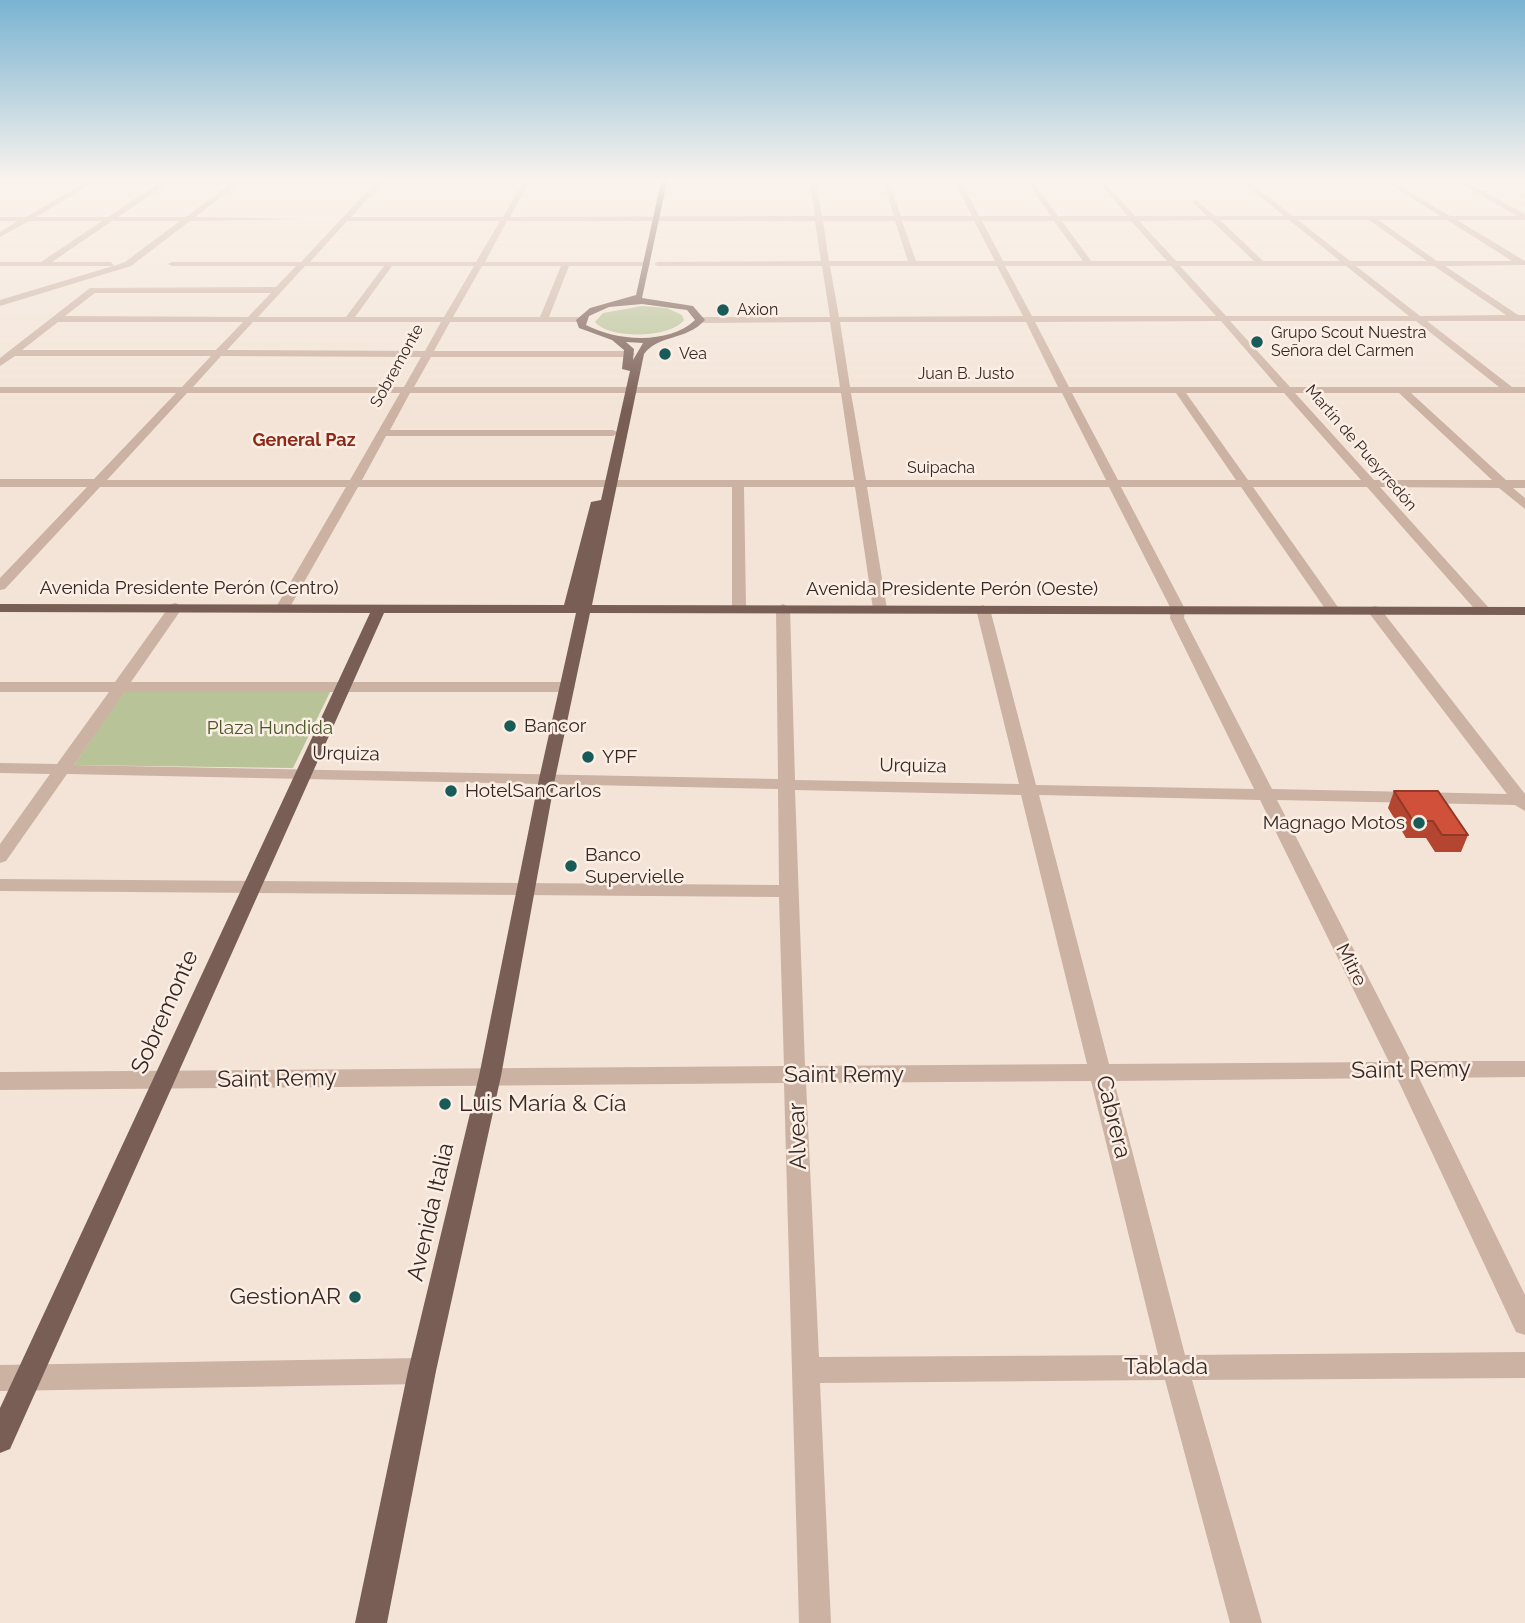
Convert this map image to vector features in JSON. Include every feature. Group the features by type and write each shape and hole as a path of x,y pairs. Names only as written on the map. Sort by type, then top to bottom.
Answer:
{"main road":[{"path":"623,303 640,296 649,258"},
{"path":"656,275 658,258"},
{"path":"651,296 660,302"},
{"path":"660,302 690,308 700,320 688,330 660,338 615,338 589,331 581,320 594,309 623,303 660,302"},
{"path":"607,483 627,391 630,354 627,345 615,338"},
{"path":"607,483 613,433 641,350 660,338"},
{"name":"Avenida Italia","path":"371,1623 422,1371 490,1076 567,687 578,608 607,483"},
{"name":"Avenida Presidente Perón (Centro)","path":"0,608 379,608"},
{"name":"Avenida Presidente Perón (Oeste)","path":"379,608 1525,611"},
{"name":"Sobremonte","path":"0,1439 341,686 379,608"}],"street":[{"path":"43,264 52,258"},
{"path":"0,303 128,264 136,258"},
{"path":"0,586 312,258"},
{"name":"Sobremonte","path":"283,607 484,258"},
{"path":"825,258 880,609"},
{"path":"912,258 914,264"},
{"name":"Mitre","path":"998,258 1031,318 1065,390 1178,609 1177,618 1404,1070 1525,1323"},
{"path":"1084,258 1089,264"},
{"name":"Martín de Pueyrredón","path":"1168,258 1483,611"},
{"path":"1255,258 1262,264"},
{"path":"1342,258 1525,402"},
{"path":"1427,258 1520,318 1525,325"},
{"path":"0,264 128,264"},
{"path":"172,264 647,264"},
{"path":"348,320 390,264"},
{"path":"543,320 566,264"},
{"path":"658,264 1524,264"},
{"path":"0,363 93,290 280,290"},
{"path":"700,320 1520,318"},
{"path":"56,319 581,320"},
{"path":"13,353 630,354"},
{"name":"Juan B. Justo","path":"0,390 1525,390"},
{"path":"1179,390 1333,610"},
{"path":"1402,390 1525,505"},
{"path":"384,433 613,433"},
{"name":"Suipacha","path":"0,482 1525,484"},
{"path":"738,484 738,607"},
{"path":"0,857 176,607"},
{"name":"Alvear","path":"783,608 788,891 815,1623"},
{"name":"Cabrera","path":"983,609 1175,1367 1246,1623"},
{"path":"1374,610 1523,802"},
{"path":"0,687 567,687"},
{"name":"Urquiza","path":"0,768 1028,788 1523,802"},
{"path":"0,886 528,887 788,891"},
{"name":"Saint Remy","path":"0,1081 1525,1069"},
{"name":"Tablada","path":"807,1370 1525,1365"},
{"path":"0,1378 422,1371"}],"green space":[{"path":"642,306 667,308 682,315 684,320 667,330 640,335 613,332 595,322 603,313"},
{"name":"Plaza Hundida","path":"331,690 293,768 74,765 123,692"}],"building":[{"path":"1394,791 1438,791 1468,835 1442,835 1433,821 1413,821"}],"place":[{"name":"Axion","path":"723,310"},
{"name":"Grupo Scout Nuestra Señora del Carmen","path":"1257,342"},
{"name":"Vea","path":"665,354"},
{"name":"Bancor","path":"510,726"},
{"name":"YPF","path":"588,757"},
{"name":"HotelSanCarlos","path":"451,791"},
{"name":"Magnago Motos","path":"1419,823"},
{"name":"Banco Supervielle","path":"571,866"},
{"name":"Luis María & Cía","path":"445,1104"},
{"name":"GestionAR","path":"355,1297"}],"district":[{"name":"General Paz","path":"304,441"}]}
